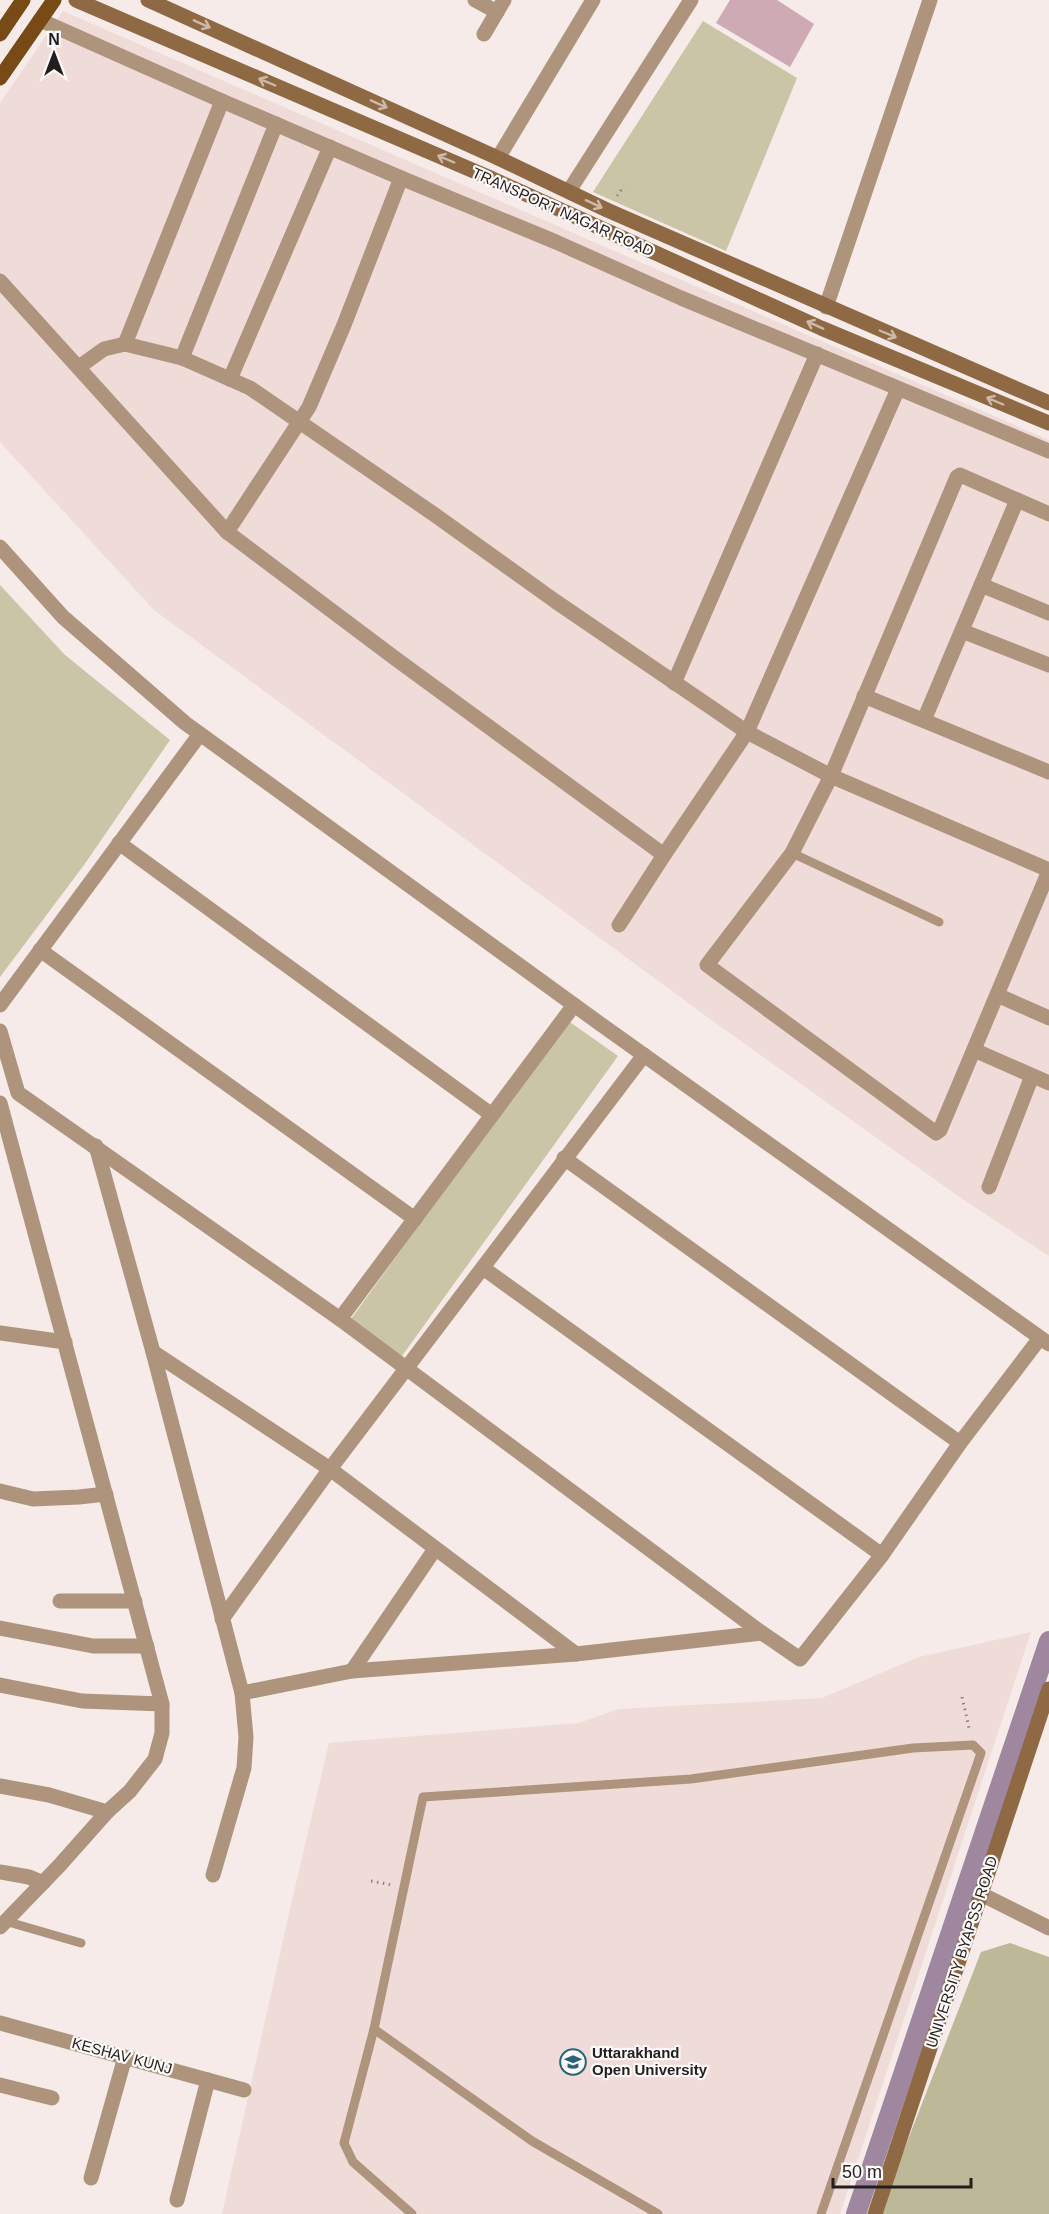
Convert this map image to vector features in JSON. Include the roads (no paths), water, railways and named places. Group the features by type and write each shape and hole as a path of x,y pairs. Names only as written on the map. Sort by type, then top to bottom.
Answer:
{"main road":[{"path":"0,34 23,0"},
{"path":"0,78 54,0"},
{"name":"TRANSPORT NAGAR ROAD","path":"76,0 488,177 821,328 1049,423"},
{"name":"TRANSPORT NAGAR ROAD","path":"148,0 628,219 1049,403"},
{"path":"488,177 498,158"},
{"path":"619,237 628,219"},
{"name":"UNIVERSITY BYAPSS ROAD","path":"874,2214 1049,1689"}],"street":[{"path":"475,0 501,6 484,34"},
{"path":"498,158 593,0"},
{"path":"568,191 691,0"},
{"path":"826,307 930,0"},
{"path":"40,20 222,101 556,242 681,298 1049,451"},
{"path":"125,344 222,101"},
{"path":"182,358 276,124"},
{"path":"230,379 330,147"},
{"path":"227,532 309,407 344,325 401,178"},
{"path":"0,281 227,532 664,855"},
{"path":"79,367 104,349 125,344 182,358 250,388 747,732 831,776 1049,870 940,1130 936,1133 707,965 792,853 831,776 957,477 960,475 1049,514"},
{"path":"674,683 817,354"},
{"path":"619,925 747,732 898,389"},
{"path":"924,720 1017,500"},
{"path":"0,547 63,617 185,723 1044,1341 960,1443 882,1554 800,1659 340,1319 18,1093 0,1031"},
{"path":"981,585 1049,613"},
{"path":"962,631 1049,665"},
{"path":"864,696 1049,772"},
{"path":"0,1005 200,734"},
{"path":"119,843 492,1115"},
{"path":"40,950 415,1219"},
{"path":"997,995 1049,1018"},
{"path":"340,1319 574,1005"},
{"path":"974,1050 1049,1083"},
{"path":"222,1619 330,1469 644,1054"},
{"path":"989,1187 1032,1076"},
{"path":"0,1104 6,1149 65,1342 162,1704 162,1733 155,1759 130,1791 107,1812 43,1883 5,1917"},
{"path":"96,1146 153,1352 242,1693 246,1737 244,1768 213,1875"},
{"path":"564,1158 960,1443"},
{"path":"483,1268 882,1554"},
{"path":"0,1333 65,1342"},
{"path":"153,1352 330,1469 576,1654"},
{"path":"0,1491 33,1499 106,1494"},
{"path":"352,1671 435,1549"},
{"path":"60,1601 135,1601"},
{"path":"0,1628 93,1646 147,1647"},
{"path":"242,1693 352,1671 576,1654 762,1633"},
{"path":"0,1685 82,1701 162,1704"},
{"path":"0,1786 49,1795 107,1812"},
{"path":"0,1872 29,1877 43,1883"},
{"path":"981,1894 1049,1928"},
{"name":"KESHAV KUNJ","path":"0,2023 244,2090"},
{"path":"91,2178 125,2057"},
{"path":"177,2200 208,2080"},
{"path":"0,2085 52,2098"}],"lane":[{"path":"792,853 939,922"},
{"path":"412,2214 352,2162 344,2143 374,2029 423,1797 692,1779 913,1748 973,1745 981,1753 821,2214"},
{"path":"5,1917 81,1943"},
{"path":"374,2029 532,2141 640,2209 658,2214"}],"waterway":[{"path":"856,2214 1049,1641"}],"place":[{"name":"Uttarakhand Open University","path":"573,2062"}]}
